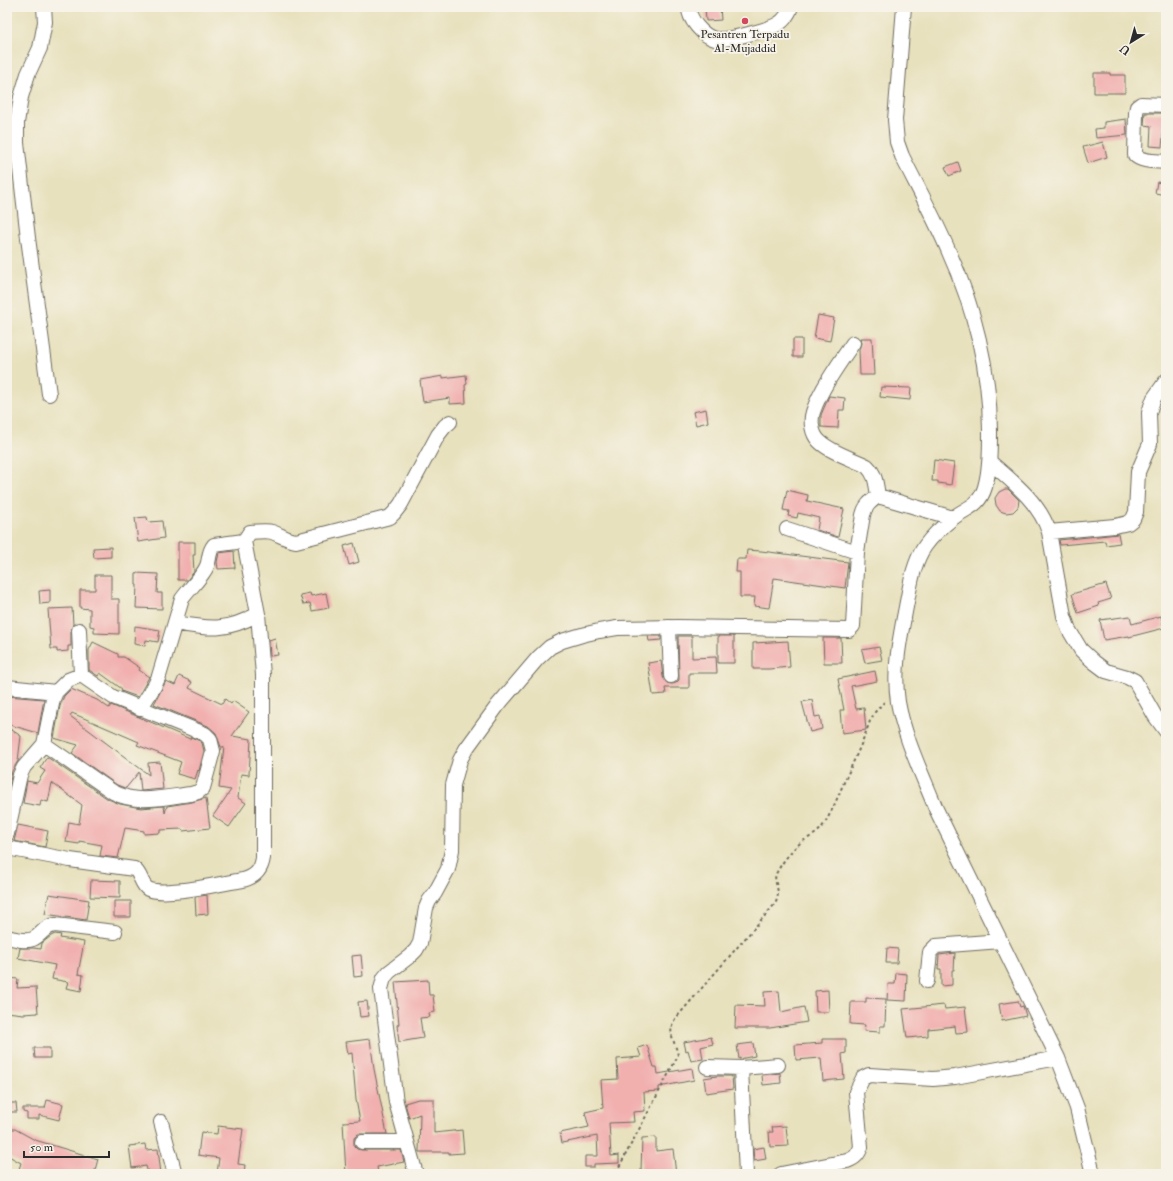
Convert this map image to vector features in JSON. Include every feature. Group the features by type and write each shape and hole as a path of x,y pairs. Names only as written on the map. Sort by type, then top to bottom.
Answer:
{"street":[{"path":"44,7 46,22 40,48 28,74 21,97 17,124 17,143 49,394"},
{"path":"688,7 690,19 696,26 714,39 724,39 771,28 785,18 791,7"},
{"path":"904,7 895,120 897,142 902,156 949,252 970,309 986,375 990,419 990,462 985,488 981,497 972,507 953,518 935,534 925,546 919,558 910,585 899,644 897,666 898,701 904,726 922,775 956,851 1002,941 1058,1058 1077,1108 1094,1174"},
{"path":"1166,104 1141,104 1137,107 1135,155 1142,159 1166,162"},
{"path":"853,343 836,368 816,405 813,413 812,428 817,439 824,446 867,466 872,470 875,475 878,496"},
{"path":"1049,532 1115,526 1128,523 1133,519 1136,512 1138,472 1150,444 1150,406 1166,381"},
{"path":"7,848 70,860 134,869 139,874 145,887 160,891 187,889 249,878 258,873 262,867 263,858 263,675 258,614 244,541 250,532 271,532 289,540 296,541 390,516 401,504 438,435 450,422"},
{"path":"990,462 1028,498 1043,517 1049,532 1064,616 1069,630 1081,650 1106,671 1135,681 1155,716 1166,731"},
{"path":"878,496 953,518"},
{"path":"416,1174 399,1118 392,1085 392,1068 381,989 384,978 389,972 413,953 420,943 426,908 448,869 452,850 453,785 458,767 466,748 498,705 538,658 550,646 562,641 599,631 617,628 849,630 853,626 857,552 864,509 868,503 878,496"},
{"path":"787,529 857,552"},
{"path":"140,709 153,689 159,676 182,599 188,589 207,566 210,549 214,545 244,541"},
{"path":"175,623 204,628 216,628 230,626 245,621 258,614"},
{"path":"669,628 671,676"},
{"path":"79,630 81,675"},
{"path":"44,744 121,796 140,800 191,794 198,792 202,788 213,751 210,739 205,734 113,697 81,675"},
{"path":"7,834 20,775 24,767 44,744 53,699 56,692 68,680 81,675"},
{"path":"7,687 56,692"},
{"path":"7,937 30,940 49,926 55,925 116,932"},
{"path":"928,981 930,952 936,946 1002,941"},
{"path":"781,1174 847,1161 858,1154 860,1147 856,1092 859,1083 869,1074 933,1079 955,1077 1058,1058"},
{"path":"707,1068 741,1068 778,1064"},
{"path":"741,1068 746,1174"},
{"path":"161,1122 175,1174"},
{"path":"362,1142 407,1142"}],"path":[{"path":"610,1174 615,1172 619,1167 678,1056 671,1033 671,1026 675,1019 775,904 779,892 774,878 776,872 798,845 821,829 841,791 875,712 880,705 898,690"}],"building":[{"path":"705,7 720,7 721,20 706,21"},
{"path":"1094,73 1125,75 1125,93 1094,93"},
{"path":"1145,113 1166,113 1166,127 1164,127 1162,147 1150,146 1151,126 1144,125"},
{"path":"1126,119 1127,135 1096,138 1095,129 1104,128 1104,122"},
{"path":"1103,142 1107,157 1088,163 1083,147"},
{"path":"958,162 961,171 949,176 945,167"},
{"path":"1157,182 1166,184 1166,195 1155,193"},
{"path":"818,315 834,318 830,341 814,338"},
{"path":"860,338 872,338 874,375 860,375"},
{"path":"793,339 802,339 802,357 793,357"},
{"path":"466,375 466,403 450,404 450,398 423,402 420,380 443,376 443,378"},
{"path":"881,387 911,388 910,400 880,397"},
{"path":"829,396 845,398 844,410 839,410 838,428 821,427 821,415"},
{"path":"706,409 708,422 696,425 693,412"},
{"path":"934,460 954,463 951,485 938,483 938,481 932,481"},
{"path":"1008,489 1019,500 1018,507 1013,512 1006,513 1000,511 996,505 995,498 999,492"},
{"path":"787,490 808,495 807,501 844,509 838,537 817,530 819,518 798,513 797,518 788,516 789,511 783,510"},
{"path":"147,517 148,522 162,521 164,538 138,542 135,518"},
{"path":"1118,534 1120,543 1106,545 1105,541 1060,545 1059,540"},
{"path":"178,542 195,542 195,555 193,555 194,572 187,580 178,580"},
{"path":"354,543 359,562 349,565 344,546"},
{"path":"111,547 111,557 94,558 93,548"},
{"path":"747,550 848,562 845,588 774,578 769,608 754,606 755,597 740,597 740,572 736,572 737,559 746,559"},
{"path":"234,551 235,568 218,569 217,562 219,553"},
{"path":"136,573 158,574 157,593 162,593 162,609 136,608"},
{"path":"95,575 111,575 111,599 119,599 119,634 94,633 94,627 90,626 90,609 80,608 80,590 95,590"},
{"path":"1106,584 1111,599 1098,603 1099,606 1078,613 1072,594"},
{"path":"50,590 50,603 40,604 39,591"},
{"path":"310,593 311,596 326,593 329,608 312,611 310,603 303,604 300,595"},
{"path":"72,608 73,624 71,630 71,646 68,646 68,651 57,652 57,649 51,649 48,609"},
{"path":"1130,616 1132,624 1161,616 1164,628 1129,637 1104,640 1100,620"},
{"path":"135,626 160,630 158,642 146,640 145,646 134,644"},
{"path":"648,636 661,636 661,640 649,641"},
{"path":"678,636 692,636 692,658 716,657 717,673 689,673 689,688 665,688 666,694 653,695 648,663 661,661 663,677 667,683 676,683 679,680"},
{"path":"718,636 734,636 734,663 718,663"},
{"path":"275,638 278,655 270,656 269,640"},
{"path":"823,638 841,638 842,663 824,663"},
{"path":"788,641 790,667 753,669 753,643"},
{"path":"93,642 118,654 118,657 124,657 140,668 139,670 149,677 138,697 121,691 122,689 100,673 98,676 89,670 89,650"},
{"path":"879,647 882,660 865,663 862,650"},
{"path":"875,671 877,681 851,686 856,709 864,708 866,730 842,733 840,710 844,710 838,679"},
{"path":"179,676 192,682 189,688 222,704 225,699 231,704 233,701 249,712 232,736 251,739 249,775 241,774 238,798 246,803 229,827 213,816 231,790 219,788 224,747 221,747 216,733 208,726 154,704 166,681 175,685"},
{"path":"71,689 97,700 109,708 111,705 190,739 191,737 200,741 204,751 199,771 198,770 195,779 177,774 181,762 137,745 139,742 72,713 70,716 149,775 148,763 160,762 163,789 141,791 139,772 126,788 117,785 72,753 78,745 54,738 60,706 64,696"},
{"path":"7,696 44,699 38,733 7,724"},
{"path":"812,700 815,717 820,716 822,729 810,732 802,702"},
{"path":"7,727 21,736 18,761 12,771 9,786 7,785"},
{"path":"47,757 108,799 120,804 141,808 164,806 165,813 167,806 206,798 210,828 183,831 182,829 160,830 160,833 144,834 144,831 125,828 118,858 100,856 102,845 79,841 79,844 66,842 69,822 79,824 82,805 52,783 48,802 41,800 40,806 23,803 27,781 37,783 45,771 40,768"},
{"path":"18,825 48,831 45,847 14,841"},
{"path":"91,880 120,881 120,898 90,897"},
{"path":"49,894 89,900 86,920 45,914"},
{"path":"207,895 208,914 196,915 195,897"},
{"path":"114,901 131,901 131,917 114,917"},
{"path":"55,934 61,935 60,938 84,942 78,974 83,975 81,991 66,988 68,982 52,979 55,965 18,958 20,948 41,949 42,943"},
{"path":"887,948 898,949 897,963 886,963"},
{"path":"955,953 954,970 952,970 952,985 941,986 941,969 938,969 939,955"},
{"path":"361,955 363,976 354,977 352,956"},
{"path":"896,973 907,974 906,1001 887,1000 888,984 895,984"},
{"path":"7,978 18,979 17,988 36,987 38,1013 23,1014 7,1012"},
{"path":"428,980 429,995 433,995 435,1012 429,1013 430,1017 420,1018 423,1038 399,1042 395,982"},
{"path":"828,990 829,1012 816,1012 815,991"},
{"path":"779,991 781,1012 804,1007 807,1022 770,1028 735,1028 736,1005 765,1006 764,992"},
{"path":"866,998 886,999 885,1026 880,1026 880,1032 864,1031 865,1025 850,1024 851,1002 866,1002"},
{"path":"367,1001 369,1016 360,1017 358,1002"},
{"path":"1018,1001 1020,1007 1023,1006 1026,1016 1002,1021 999,1004"},
{"path":"944,1005 945,1009 965,1007 968,1032 956,1033 955,1026 928,1029 928,1036 907,1038 903,1009"},
{"path":"711,1037 713,1044 701,1047 703,1059 691,1061 688,1050 686,1051 684,1042"},
{"path":"370,1039 374,1069 387,1134 358,1134 354,1138 354,1146 357,1149 362,1150 401,1150 404,1162 377,1167 378,1172 346,1174 343,1122 360,1121 356,1100 352,1053 348,1054 346,1042"},
{"path":"822,1039 846,1039 846,1053 842,1054 844,1079 823,1081 821,1058 796,1060 795,1045 822,1043"},
{"path":"753,1043 755,1056 739,1059 737,1045"},
{"path":"647,1045 654,1067 657,1067 658,1074 692,1068 694,1080 659,1087 659,1091 644,1092 645,1111 633,1112 634,1122 609,1123 611,1156 619,1155 619,1163 594,1164 594,1167 585,1167 585,1156 598,1156 597,1136 562,1143 560,1133 589,1127 585,1112 603,1108 601,1080 618,1079 617,1059 641,1057 638,1048"},
{"path":"34,1048 50,1048 50,1058 35,1058"},
{"path":"780,1073 781,1083 763,1085 762,1075"},
{"path":"732,1076 733,1089 706,1093 704,1078"},
{"path":"418,1099 434,1099 434,1133 462,1130 464,1153 449,1154 449,1152 419,1152 420,1114 409,1118 405,1103"},
{"path":"47,1100 63,1104 59,1120 39,1115 39,1119 27,1119 27,1113 23,1112 23,1108 45,1108"},
{"path":"7,1103 16,1103 17,1112 7,1112"},
{"path":"218,1126 243,1129 238,1164 245,1165 244,1174 217,1174 219,1158 198,1155 201,1132 217,1134"},
{"path":"786,1126 788,1146 770,1147 769,1132 773,1132 772,1127"},
{"path":"11,1129 15,1129 35,1140 98,1159 94,1174 26,1174 18,1172 21,1163 7,1155 7,1138"},
{"path":"656,1137 656,1151 673,1149 676,1174 641,1171 642,1138"},
{"path":"145,1144 146,1150 158,1149 161,1174 148,1174 146,1166 132,1168 129,1146"},
{"path":"764,1147 766,1159 754,1161 753,1149"}],"place":[{"name":"Pesantren Terpadu Al-Mujaddid","path":"745,21"}]}
